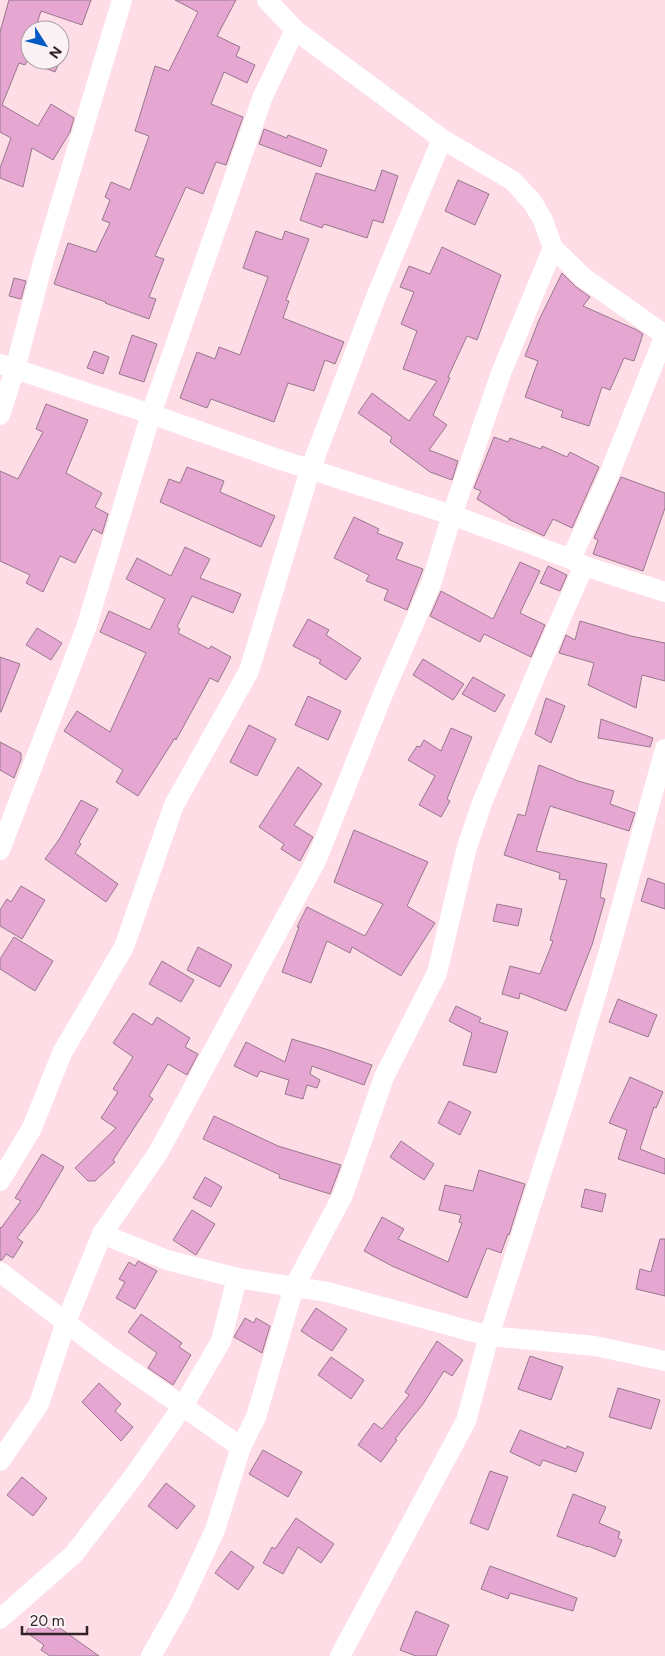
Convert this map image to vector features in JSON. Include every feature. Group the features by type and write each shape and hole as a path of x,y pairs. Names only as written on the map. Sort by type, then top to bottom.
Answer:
{"street":[{"path":"0,415 8,367 44,260 122,0"},
{"path":"151,1656 180,1605 215,1530 241,1448 256,1417 294,1287 343,1195 384,1077 437,973 467,847 482,802 537,672 606,482 665,335 584,278 553,248 543,220 533,203 513,181 442,139 295,30 267,0"},
{"path":"0,850 86,628 151,414 263,96 295,30"},
{"path":"0,1181 32,1128 62,1053 124,947 174,804 249,671 310,470 376,297 442,139"},
{"path":"0,1461 39,1404 66,1322 102,1234 158,1153 316,861 383,694 432,584 452,515 501,373 553,248"},
{"path":"8,367 151,414 310,470 452,515 665,592"},
{"path":"340,1656 466,1421 489,1336 566,1096 611,944 665,749"},
{"path":"102,1234 167,1260 237,1278 327,1292 489,1336 595,1346 665,1361"},
{"path":"0,1272 241,1448"},
{"path":"0,1619 74,1554 133,1477 183,1406 221,1341 237,1278"}],"building":[{"path":"9,0 91,0 82,25 41,11 38,20 20,20 20,63 2,105 38,126 51,104 74,118 70,132 53,160 32,148 23,187 0,178 0,168 11,138 0,132 0,32"},
{"path":"175,0 236,0 217,36 240,47 236,56 255,65 247,83 224,72 211,104 243,117 226,165 216,162 203,194 186,187 155,256 164,259 149,297 156,299 149,319 54,284 68,243 96,252 110,223 102,220 110,200 105,197 111,182 130,190 149,136 135,131 155,66 169,71 198,12"},
{"path":"264,129 287,138 288,135 327,150 321,167 259,144"},
{"path":"382,170 398,176 383,223 373,220 367,238 324,224 322,228 300,220 316,173 375,191"},
{"path":"458,180 489,194 475,225 445,211"},
{"path":"256,231 282,240 285,231 309,239 286,300 289,301 283,318 344,342 335,364 325,360 314,391 288,383 274,422 211,399 207,408 180,398 197,352 215,359 219,347 240,355 268,277 243,268"},
{"path":"442,247 501,275 477,340 467,336 433,415 447,425 429,450 458,461 452,480 430,472 390,442 392,437 358,413 372,393 409,421 437,381 403,369 417,331 401,324 414,292 400,287 409,266 430,274"},
{"path":"562,273 576,287 590,297 583,306 643,334 634,361 624,358 610,390 602,387 589,426 561,417 563,411 525,397 538,361 525,356 539,320"},
{"path":"14,278 26,281 21,299 9,296"},
{"path":"132,335 157,344 144,382 119,374"},
{"path":"94,351 109,357 103,374 87,368"},
{"path":"46,404 88,420 66,473 102,493 95,507 108,514 102,534 93,529 75,563 60,556 43,592 26,583 30,575 0,561 0,471 18,479 43,432 36,429"},
{"path":"494,437 508,442 510,438 541,449 542,446 567,457 570,452 599,467 572,528 553,519 544,536 508,519 477,499 481,491 474,488"},
{"path":"187,467 224,481 220,492 275,516 261,547 160,502 169,479 180,483"},
{"path":"621,477 665,493 665,508 643,571 593,554 598,540 594,538"},
{"path":"354,517 379,529 377,533 403,543 396,559 423,569 407,610 384,600 388,590 366,581 369,575 334,558"},
{"path":"185,547 210,559 200,578 241,594 233,613 192,596 177,627 180,629 178,633 209,649 211,646 231,657 218,682 210,678 176,740 175,738 138,796 116,782 123,770 64,731 77,711 110,732 146,653 100,632 109,611 150,630 165,599 126,579 137,558 171,576"},
{"path":"520,562 540,571 520,613 545,625 531,657 484,634 480,642 430,616 441,591 493,619"},
{"path":"548,566 567,575 560,591 540,583"},
{"path":"308,619 329,630 326,635 361,658 346,680 319,663 321,660 293,646"},
{"path":"580,621 631,636 665,643 665,681 642,675 636,708 588,685 594,663 559,653 566,635 575,640"},
{"path":"37,628 62,643 51,660 26,645"},
{"path":"0,657 20,664 1,712 0,712"},
{"path":"423,659 464,684 453,700 413,675"},
{"path":"473,677 505,695 495,712 462,694"},
{"path":"308,696 341,711 328,740 295,725"},
{"path":"546,698 565,706 551,743 535,734"},
{"path":"601,719 653,738 650,747 598,738"},
{"path":"249,725 276,739 257,776 230,762"},
{"path":"451,728 472,737 447,799 450,801 441,817 419,805 435,776 408,760 417,746 420,747 424,740 441,751"},
{"path":"0,742 21,753 21,760 14,778 0,770"},
{"path":"539,765 578,781 614,791 610,804 635,813 629,831 550,806 536,851 607,864 600,897 605,899 592,945 566,1011 520,993 519,999 502,994 510,966 540,974 553,941 550,940 567,880 559,879 560,873 504,855 518,814 525,816"},
{"path":"298,767 322,784 294,825 313,837 300,861 281,849 284,844 259,827"},
{"path":"81,800 98,809 79,842 81,844 75,853 118,884 106,902 45,859 60,838"},
{"path":"354,830 428,862 407,906 435,923 401,976 352,947 350,953 327,941 311,983 282,972 299,927 297,927 307,907 365,936 383,904 334,882"},
{"path":"648,878 665,884 665,909 641,901"},
{"path":"21,886 45,900 22,939 0,926 0,910 7,899 11,902"},
{"path":"497,904 522,909 518,926 493,921"},
{"path":"14,937 53,961 35,991 0,969 0,959"},
{"path":"198,947 232,965 220,987 187,970"},
{"path":"162,961 194,980 181,1002 149,984"},
{"path":"618,999 657,1015 648,1037 609,1022"},
{"path":"456,1006 481,1018 479,1022 508,1032 496,1073 463,1065 472,1033 449,1021"},
{"path":"133,1013 152,1025 157,1017 190,1038 185,1047 198,1054 187,1075 168,1064 149,1096 153,1099 113,1160 115,1162 95,1181 88,1181 75,1168 116,1128 101,1118 118,1092 113,1089 133,1057 113,1043"},
{"path":"292,1039 372,1065 364,1085 312,1066 310,1074 320,1080 317,1088 307,1085 303,1099 285,1094 289,1080 260,1071 257,1077 234,1066 246,1042 285,1062"},
{"path":"630,1077 663,1092 656,1108 654,1107 640,1149 665,1159 665,1174 618,1159 627,1130 609,1123"},
{"path":"449,1101 471,1112 460,1135 438,1123"},
{"path":"214,1116 278,1146 341,1165 330,1194 279,1178 280,1175 203,1139"},
{"path":"401,1141 434,1164 424,1180 390,1157"},
{"path":"42,1154 64,1167 38,1211 17,1238 23,1242 13,1258 6,1254 0,1260 0,1227 21,1201 15,1198"},
{"path":"479,1170 525,1184 509,1235 501,1253 487,1248 467,1298 392,1266 364,1251 382,1217 404,1229 398,1239 448,1262 462,1223 459,1222 461,1215 439,1210 445,1185 473,1191"},
{"path":"205,1177 222,1187 211,1207 193,1198"},
{"path":"585,1189 606,1194 602,1212 581,1207"},
{"path":"192,1210 215,1224 196,1255 173,1240"},
{"path":"660,1239 665,1239 665,1296 636,1289 640,1269 651,1272"},
{"path":"138,1261 157,1271 135,1309 116,1298 125,1282 119,1279 129,1262 135,1266"},
{"path":"316,1308 347,1329 332,1351 301,1331"},
{"path":"141,1314 182,1343 179,1347 191,1355 173,1385 148,1368 157,1353 128,1332"},
{"path":"245,1318 254,1323 256,1318 270,1326 262,1353 234,1337"},
{"path":"437,1341 463,1360 452,1376 444,1371 423,1404 395,1439 397,1440 381,1462 358,1445 374,1423 382,1429 409,1395 405,1392"},
{"path":"530,1356 563,1367 551,1400 518,1389"},
{"path":"331,1357 364,1380 351,1399 318,1375"},
{"path":"99,1383 121,1404 115,1411 133,1427 121,1441 82,1402"},
{"path":"618,1388 660,1400 651,1429 609,1417"},
{"path":"520,1430 566,1449 567,1446 584,1453 576,1472 543,1460 540,1466 510,1452"},
{"path":"263,1450 302,1472 288,1497 249,1474"},
{"path":"490,1471 508,1477 488,1530 470,1523"},
{"path":"22,1477 47,1498 33,1516 7,1495"},
{"path":"166,1483 195,1506 177,1529 148,1506"},
{"path":"573,1494 606,1507 599,1523 620,1532 618,1538 622,1540 615,1557 557,1536"},
{"path":"296,1518 334,1544 321,1563 298,1547 283,1574 263,1563 272,1547 275,1549"},
{"path":"231,1551 254,1567 238,1590 215,1573"},
{"path":"490,1566 577,1598 573,1611 510,1593 508,1599 481,1589"},
{"path":"416,1611 449,1625 436,1656 416,1656 400,1650"},
{"path":"36,1619 53,1631 57,1626 99,1656 50,1656 41,1650 44,1645 26,1632"}]}
